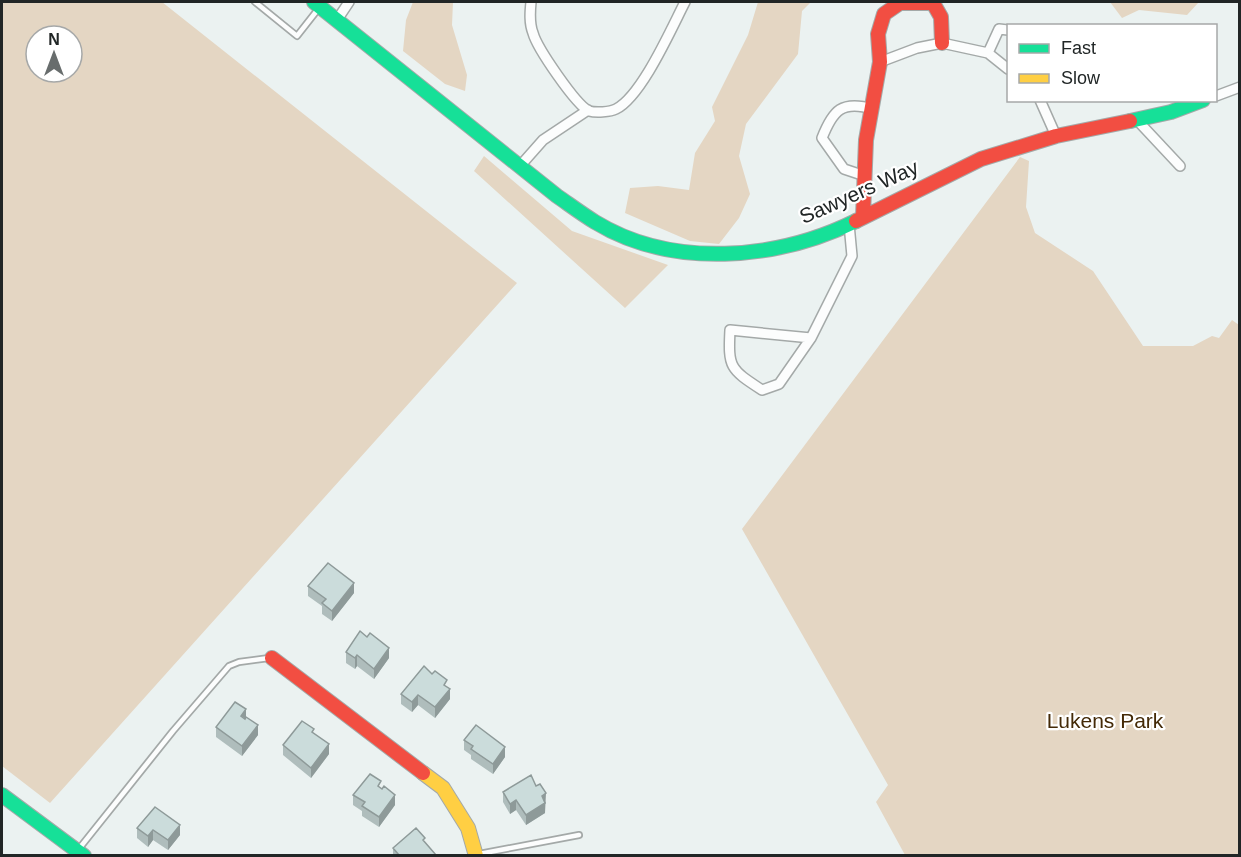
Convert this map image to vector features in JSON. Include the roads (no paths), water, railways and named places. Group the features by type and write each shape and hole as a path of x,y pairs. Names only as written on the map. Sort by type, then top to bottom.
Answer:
{"street":[{"path":"338,20 349,2"},
{"path":"531,2 530,20 533,34 542,54 576,99 588,110 600,112 616,109 627,100 656,61 685,2"},
{"path":"863,216 866,140 880,62 878,34 884,14 900,3 933,3 941,17 942,43"},
{"name":"Sawyers Way","path":"317,4 557,196 596,223 630,238 665,249 716,254 767,250 808,239 849,224 981,159 1056,136 1171,112 1198,102"},
{"path":"988,53 999,29 1007,30"},
{"path":"880,62 917,48 942,43 988,53 1007,68"},
{"path":"1217,95 1239,87"},
{"path":"1041,102 1056,136"},
{"path":"865,176 844,169 822,138 829,120 839,110 855,104 873,109"},
{"path":"520,166 543,140 588,110"},
{"path":"1136,119 1180,166"},
{"path":"811,338 730,330 729,357 737,374 762,390 779,384 811,338 852,256 849,224"},
{"path":"272,658 443,788 468,828 476,855"},
{"path":"2,795 80,853"}],"lane":[{"path":"255,2 297,36 317,4"},
{"path":"80,853 173,731 229,666 239,662 272,658"},
{"path":"476,855 579,836"}],"park label":[{"name":"Lukens Park","path":"1105,721"}]}
